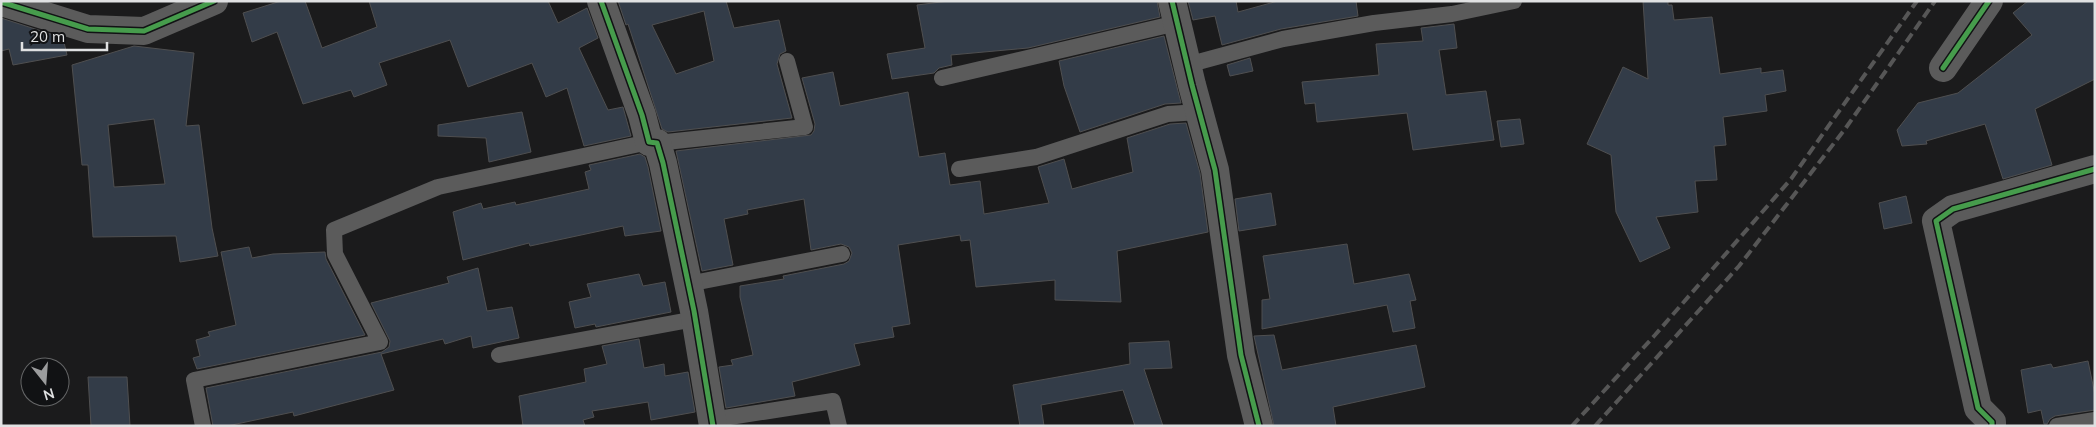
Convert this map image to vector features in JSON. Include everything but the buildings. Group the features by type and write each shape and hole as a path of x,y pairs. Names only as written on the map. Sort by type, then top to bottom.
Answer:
{"street":[{"path":"1,2 88,29 144,31 214,1"},
{"path":"601,1 653,142 688,284 712,423"},
{"path":"1943,68 1989,1"},
{"path":"1175,12 1199,112 1216,170 1241,355 1259,426"},
{"path":"1992,426 1992,422 1978,408 1936,221 1953,209 2095,169"}],"lane":[{"path":"1187,65 1283,39 1374,23 1452,14 1514,1"},
{"path":"942,78 1175,12"},
{"path":"203,426 194,380 380,342 335,254 334,230 438,187 653,142 805,127 787,61"},
{"path":"959,169 1036,157 1168,114 1199,112"},
{"path":"688,284 842,254"},
{"path":"500,355 695,319"},
{"path":"712,423 833,401 839,426"},
{"path":"2057,426 2095,420"}],"railway":[{"path":"1572,426 1655,335 1791,179 1917,1"},
{"path":"1595,426 1739,266 1845,129 1935,1"}],"cycle path":[{"path":"1,2 88,29 144,31 214,1"},
{"path":"601,1 642,115 649,142 657,143 663,163 694,311 713,426"},
{"path":"1172,1 1215,170 1241,355 1259,426"},
{"path":"1943,68 1989,1"},
{"path":"1992,426 1992,422 1978,408 1936,221 1953,209 2095,169"}]}
